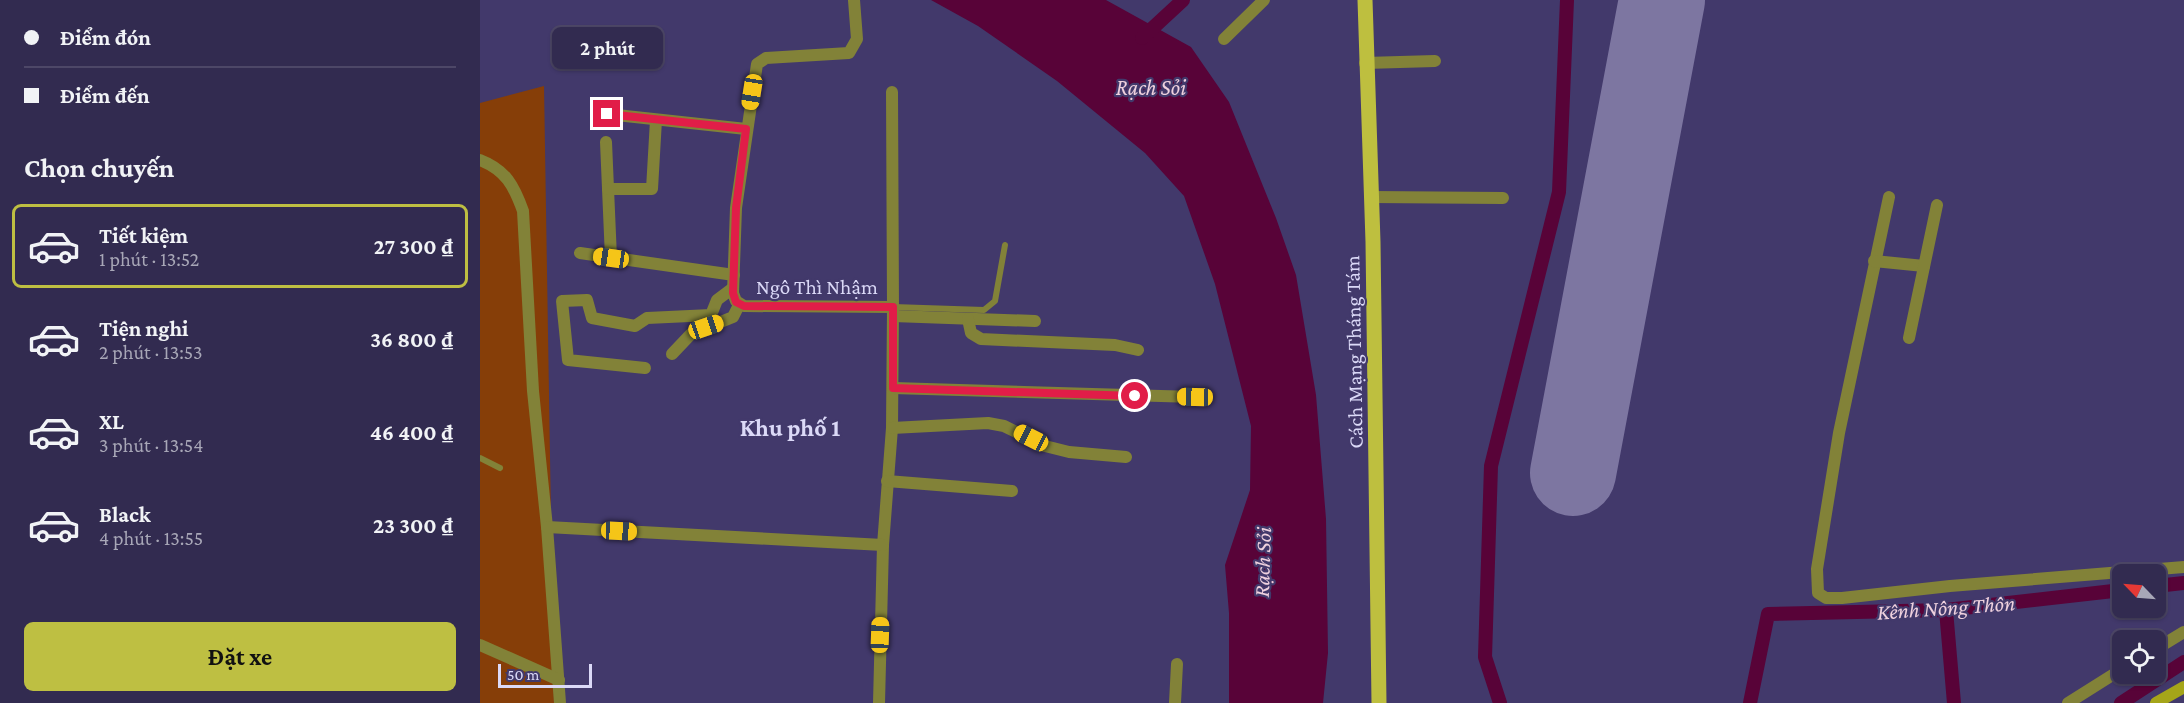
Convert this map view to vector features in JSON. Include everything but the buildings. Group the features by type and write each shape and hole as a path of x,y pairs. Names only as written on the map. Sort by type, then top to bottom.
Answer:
{"main road":[{"name":"Cách Mạng Tháng Tám","path":"1365,0 1365,63 1371,197 1379,703"}],"street":[{"name":"Ngô Thì Nhậm","path":"854,0 857,39 849,53 766,58 759,62 746,129 736,208 734,281 736,302 739,304 893,312 892,428 882,545 879,703"},
{"path":"1224,39 1264,0"},
{"path":"1365,63 1435,62"},
{"path":"892,92 893,312 968,319 1035,321"},
{"path":"607,114 746,129"},
{"path":"608,189 652,189 656,120"},
{"path":"606,142 611,258"},
{"path":"480,160 504,173 515,189 523,211 533,391 547,527 560,703"},
{"path":"1371,197 1503,198"},
{"path":"1889,197 1839,434 1817,569 1818,593 1822,597 1842,598 1950,586 2184,567"},
{"path":"1909,338 1937,205"},
{"path":"580,254 734,281"},
{"path":"1874,261 1924,266"},
{"path":"645,368 568,360 562,301 587,300 592,318 635,326 650,318 711,315 722,293 734,281"},
{"path":"672,354 691,334 733,316 739,304"},
{"path":"968,319 971,333 981,339 1115,345 1138,350"},
{"path":"893,388 1195,397"},
{"path":"892,428 988,423 1004,426 1045,446 1069,453 1126,458"},
{"path":"887,481 1012,491"},
{"path":"547,527 882,545"},
{"path":"2166,643 2184,632"},
{"path":"480,645 559,680"},
{"path":"1175,703 1177,664"},
{"path":"2068,703 2112,675"},
{"path":"2157,703 2184,687"}],"lane":[{"path":"893,312 984,310 995,301 1005,245"},
{"path":"480,458 500,468"}],"shaded area":[{"path":"544,86 554,703 480,703 480,103"}],"water":[{"name":"Rạch Sỏi","path":"931,0 1106,0 1191,47 1229,102 1276,218 1296,275 1316,395 1326,519 1328,653 1323,703 1229,703 1229,613 1225,565 1250,490 1251,426 1215,284 1184,196 1145,153 1057,81 978,26"}],"waterway":[{"path":"1142,38 1183,0"},
{"path":"1500,703 1485,657 1491,466 1559,192 1567,0"},
{"name":"Kênh Nông Thôn","path":"2166,585 2184,583"},
{"name":"Kênh Nông Thôn","path":"1750,703 1768,614 1946,610 2112,591"},
{"path":"1946,610 1954,703"},
{"path":"2121,703 2184,662"}],"runway":[{"path":"1573,473 1662,0"}],"district":[{"name":"Khu phố 1","path":"790,428"}],"route":[{"path":"607,114 746,129 736,208 733,293 736,302 744,306 893,307 893,388 1135,396"}]}
